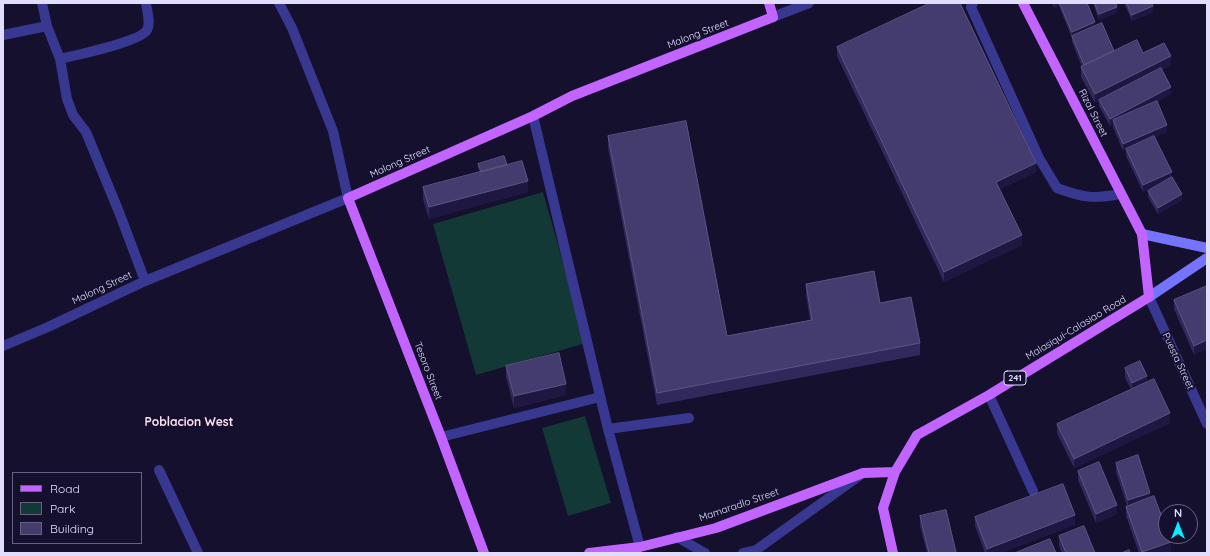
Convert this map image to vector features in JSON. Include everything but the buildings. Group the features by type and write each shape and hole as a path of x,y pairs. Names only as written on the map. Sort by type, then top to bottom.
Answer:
{"main road":[{"path":"769,3 774,17"},
{"name":"Rizal Street","path":"1023,3 1142,234 1149,297"},
{"name":"Malong Street","path":"348,198 533,116 572,96 774,17"},
{"name":"Tesoro Street","path":"348,198 442,437 484,553"},
{"path":"1142,234 1207,248"},
{"path":"1149,297 1207,258"},
{"name":"Malasiqui-Calasiao Road","path":"893,553 883,508 895,472 917,435 988,395 1149,297"},
{"name":"Mamaradlo Street","path":"589,553 641,550 677,537 716,528 863,473 895,472"}],"street":[{"path":"42,3 47,26 60,59 67,99 73,115 86,132 119,212 145,281"},
{"path":"60,59 108,47 143,35 148,29 146,3"},
{"path":"279,3 292,28 333,131 348,198"},
{"name":"Malong Street","path":"774,17 809,3"},
{"path":"973,3 971,7 1035,151 1057,188 1079,196 1101,198 1121,194"},
{"path":"3,35 47,26"},
{"path":"533,116 600,397 641,550"},
{"name":"Malong Street","path":"3,346 48,327 145,281 348,198"},
{"name":"Puesta Street","path":"1149,297 1207,424"},
{"path":"988,395 1033,491"},
{"path":"442,437 600,397"},
{"path":"608,429 689,418"},
{"path":"159,470 198,553"},
{"path":"743,553 756,550 863,473"},
{"path":"677,537 705,553"}],"green space":[{"path":"543,192 586,343 476,375 433,224"},
{"path":"585,416 611,503 568,516 542,428"}],"district":[{"name":"Poblacion West","path":"189,422"}]}
